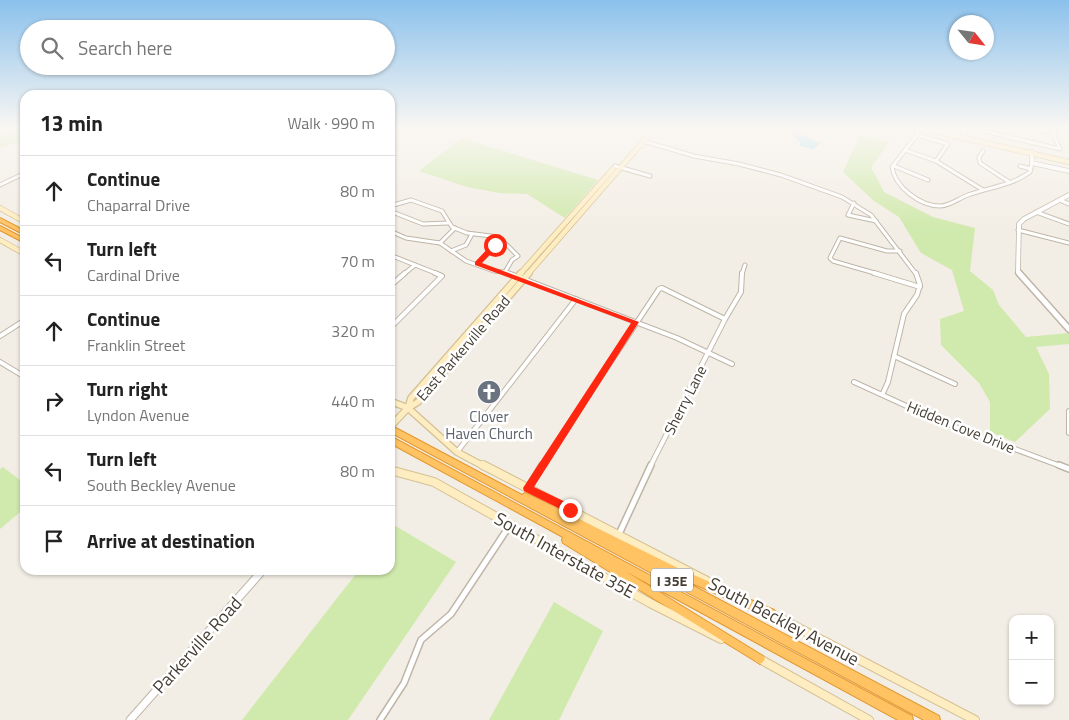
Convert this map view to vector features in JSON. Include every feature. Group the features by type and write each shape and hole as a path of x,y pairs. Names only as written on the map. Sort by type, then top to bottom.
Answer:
{"highway":[{"path":"0,220 20,230"},
{"path":"0,230 20,240"},
{"name":"I 35E","path":"395,430 935,720"},
{"name":"I 35E","path":"395,442 534,519 908,720"},
{"path":"482,478 514,491 668,568 771,613"},
{"path":"534,519 760,659"}],"main road":[{"name":"East Parkerville Road","path":"395,422 430,389 622,162"},
{"name":"East Parkerville Road","path":"408,408 411,398 516,277 589,199"},
{"path":"0,208 20,219"},
{"path":"0,240 20,251"},
{"path":"504,302 501,299 509,286"},
{"path":"477,323 484,326"},
{"path":"422,386 430,389"},
{"name":"South Beckley Avenue","path":"395,403 408,408 457,452 619,534 975,720"},
{"name":"South Interstate 35E","path":"395,471 434,482 650,603 760,659 869,720"}],"street":[{"path":"730,162 775,174 854,203 876,221 917,273 920,287 904,314 883,393"},
{"path":"897,162 892,172 901,188 923,200 942,206 1028,174 1032,163 1069,171"},
{"path":"937,162 983,190"},
{"path":"980,162 1009,182"},
{"path":"894,166 928,180"},
{"path":"1020,166 1031,169"},
{"path":"617,167 650,176"},
{"path":"0,186 20,176"},
{"path":"1069,195 1024,219 1019,224 1018,230 1018,272 1069,329"},
{"path":"395,204 408,200 418,202 428,208 444,212 448,223 455,228 472,234 499,237 518,256 512,260 505,272"},
{"path":"1062,200 1069,204"},
{"path":"854,203 848,215 876,221"},
{"path":"1036,212 1069,224"},
{"path":"395,213 423,224 448,223"},
{"path":"440,243 455,228"},
{"path":"1018,230 1069,243"},
{"path":"395,234 406,238 440,243 466,260 494,271 505,272 680,339 732,364"},
{"path":"452,251 466,245 472,234"},
{"path":"478,264 491,251 499,237"},
{"path":"900,251 885,251 839,238 831,260 920,287"},
{"path":"395,257 442,276 395,323"},
{"path":"395,282 414,265"},
{"name":"Sherry Lane","path":"619,534 725,319 741,292 740,279 745,265"},
{"path":"528,488 655,293 662,288 725,319"},
{"path":"457,452 576,299"},
{"path":"0,336 20,323"},
{"path":"894,356 955,384"},
{"path":"0,362 20,375"},
{"name":"Hidden Cove Drive","path":"854,382 883,393 937,420 1069,469"},
{"path":"1069,411 1069,433"},
{"path":"380,720 404,683 424,637 456,608 510,525"},
{"name":"Parkerville Road","path":"130,720 259,575"}],"green space":[{"path":"431,162 538,162 598,180 565,218 527,194 499,193 467,187 419,171"},
{"path":"848,162 875,162 871,167 884,192 933,217 975,228 970,271 993,290 999,305 1026,337 1069,333 1069,344 1036,347 1049,374 1050,409 1015,442 990,432 990,402 979,383 941,345 940,319 964,311 952,270 921,253 899,217 874,201 843,172"},
{"path":"3,467 20,480 20,512 0,529 0,469"},
{"path":"395,526 456,562 348,720 242,720 355,575 395,575"},
{"path":"554,602 603,631 559,720 489,720"}],"place":[{"name":"Clover Haven Church","path":"489,392"}],"route":[{"path":"495,245 478,264 494,271 505,272 636,322 528,488 570,510"}]}
